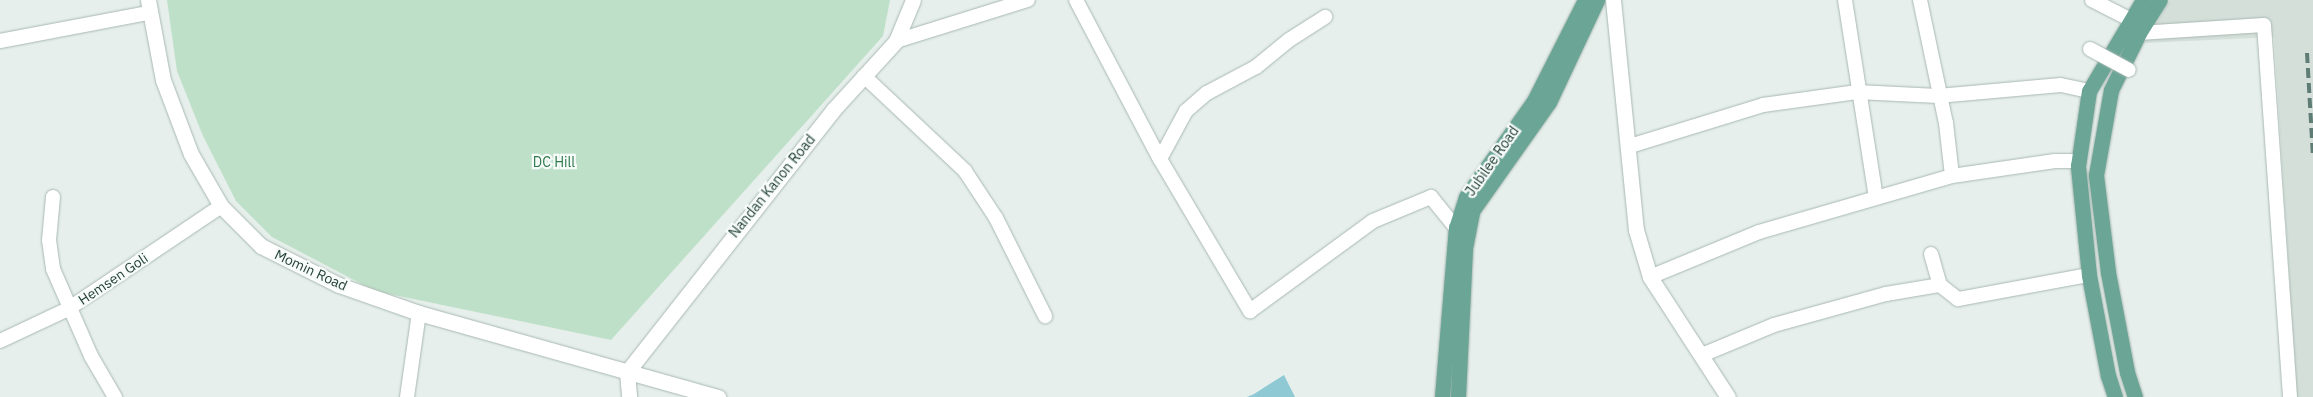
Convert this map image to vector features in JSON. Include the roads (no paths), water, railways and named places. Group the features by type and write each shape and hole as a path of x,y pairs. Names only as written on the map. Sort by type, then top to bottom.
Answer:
{"main road":[{"name":"Nandan Kanon Road","path":"626,372 740,225 864,76 896,41 913,0"},
{"name":"Jubilee Road","path":"1442,397 1456,228 1466,197 1534,101 1585,0"},
{"path":"1458,397 1465,248 1472,211 1548,102 1598,0"},
{"path":"1613,0 1630,146 1636,230 1650,277 1676,321 1702,355 1728,397"},
{"path":"2115,397 2108,376 2089,275 2079,161 2089,90 2143,0"},
{"path":"2135,397 2127,372 2108,272 2096,175 2111,90 2139,33 2160,0"},
{"name":"Momin Road","path":"148,6 163,80 191,154 221,206 261,246 297,266 339,285 420,313 718,397"},
{"path":"626,372 629,397"}],"street":[{"path":"896,41 1028,0"},
{"path":"1076,0 1160,159 1250,311 1373,221 1431,197 1456,228"},
{"path":"1844,0 1857,92 1876,198"},
{"path":"1920,0 1938,96 1946,123 1952,176"},
{"path":"2092,0 2131,20"},
{"path":"0,41 148,6"},
{"path":"1160,159 1186,110 1207,93 1256,67 1289,40 1325,17"},
{"path":"2139,33 2264,25 2290,397"},
{"path":"2090,49 2129,70"},
{"path":"864,76 965,170 996,218 1045,316"},
{"path":"1630,146 1763,105 1857,92 1938,96 2062,85 2089,90"},
{"path":"1650,277 1759,232 1952,176 2055,161 2079,161"},
{"path":"53,197 49,240 53,269 68,309 114,397"},
{"name":"Hemsen Goli","path":"0,341 68,309 221,206"},
{"path":"1931,254 1940,285 1958,299 2089,275"},
{"path":"1702,355 1774,325 1886,294 1940,285"},
{"path":"408,397 420,313"}],"water":[{"path":"1284,375 1295,397 1247,397 1254,394"}],"railway":[{"path":"2307,53 2313,158"}],"park label":[{"name":"DC Hill","path":"554,162"}]}
